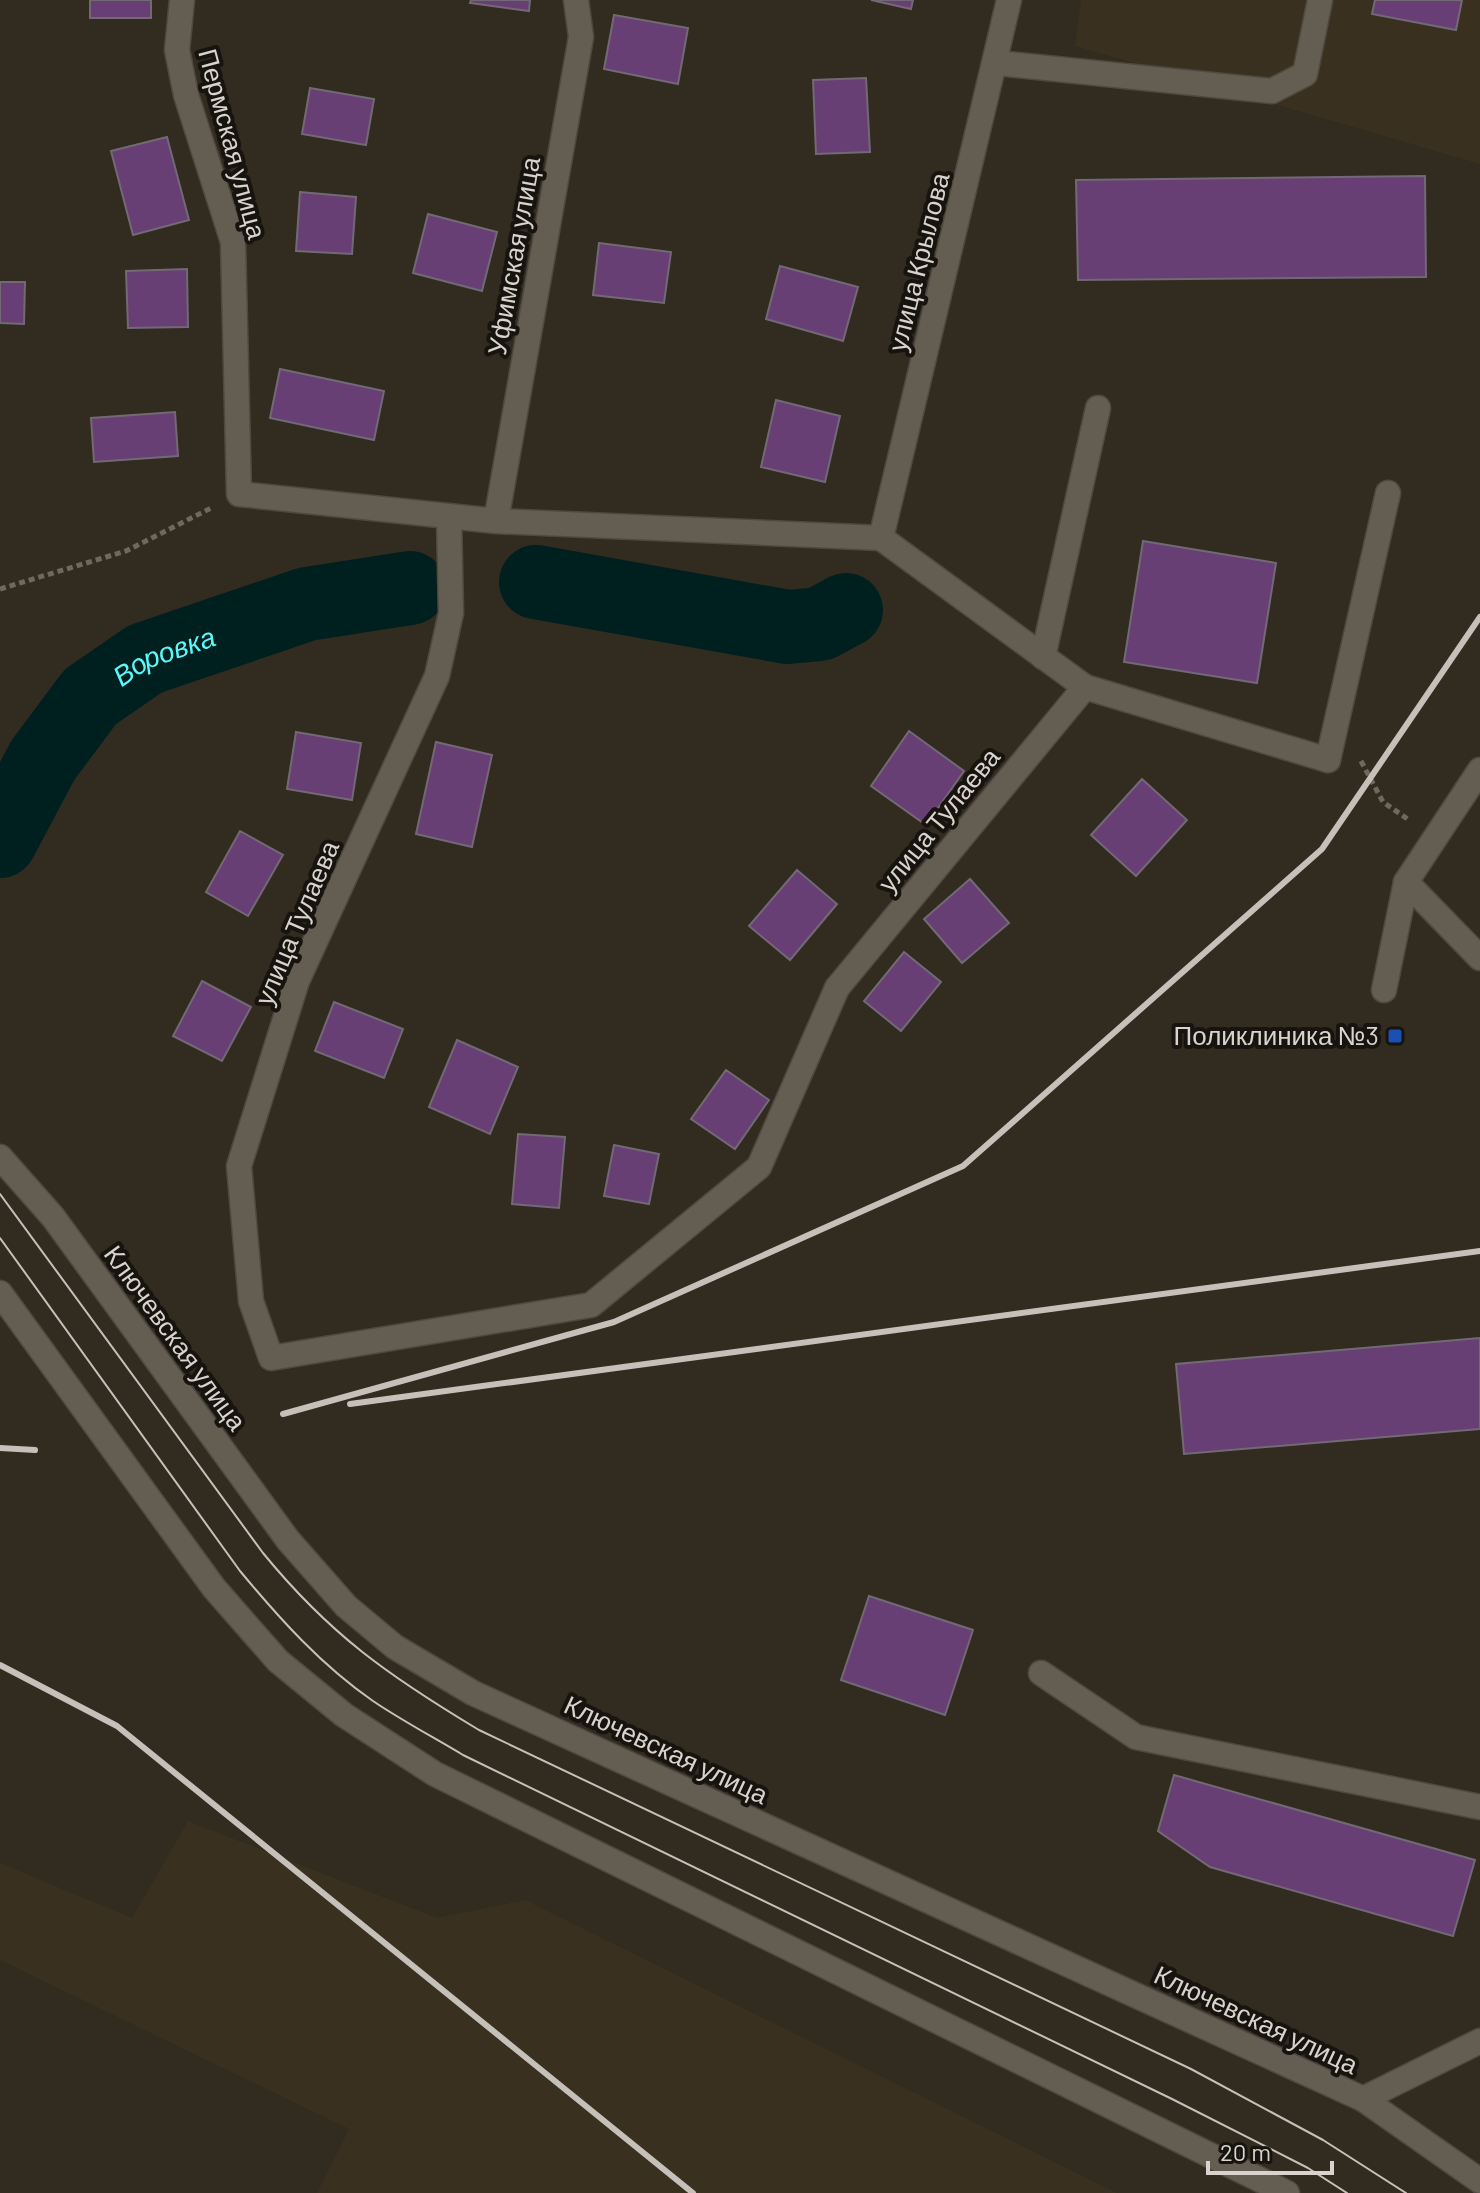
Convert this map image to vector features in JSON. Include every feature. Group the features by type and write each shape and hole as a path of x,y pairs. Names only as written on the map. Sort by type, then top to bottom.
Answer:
{"main road":[{"name":"Пермская улица","path":"182,0 177,50 180,65 233,242 239,494"},
{"name":"Уфимская улица","path":"496,521 581,37 576,0"},
{"name":"улица Крылова","path":"881,538 997,63 1009,0"},
{"path":"997,63 1272,91 1305,74 1320,0"},
{"path":"1043,657 1098,408"},
{"path":"239,494 496,521 881,538 1085,687 1328,760 1388,493"},
{"name":"улица Тулаева","path":"449,517 451,613 437,676 297,981 239,1166 251,1301 271,1358 591,1305 759,1167 837,988 1085,687"},
{"path":"1384,990 1406,882 1480,770"},
{"path":"1406,882 1480,958"},
{"name":"Ключевская улица","path":"0,1157 53,1217 288,1540 346,1606 395,1647 473,1693 1363,2099 1480,2181"},
{"path":"0,1293 214,1588 278,1661 344,1715 435,1774 1287,2193"},
{"path":"1041,1673 1136,1737 1480,1807"},
{"path":"1363,2099 1480,2041"}],"path":[{"path":"0,589 126,551 239,494"},
{"path":"1335,731 1356,751 1383,802 1434,839"}],"shaded area":[{"path":"1081,0 1480,0 1480,164 1075,46"},
{"path":"188,1821 437,1918 525,1900 1117,2193 317,2193 349,2129 0,1960 0,1863 132,1918"}],"building":[{"path":"90,0 151,0 151,18 90,18"},
{"path":"471,0 530,0 529,11 470,3"},
{"path":"871,0 913,0 911,9"},
{"path":"1375,0 1462,0 1456,30 1372,14"},
{"path":"614,15 688,28 678,84 604,69"},
{"path":"866,78 870,152 816,154 813,80"},
{"path":"310,88 374,99 366,145 302,134"},
{"path":"167,137 189,220 133,235 111,151"},
{"path":"1425,176 1426,277 1078,280 1076,180"},
{"path":"300,192 356,197 352,254 296,251"},
{"path":"428,214 497,232 482,291 413,273"},
{"path":"599,243 671,252 664,303 593,295"},
{"path":"780,266 858,287 843,341 766,319"},
{"path":"187,269 188,327 128,328 126,271"},
{"path":"0,282 25,282 24,324 0,323"},
{"path":"280,369 384,391 374,440 270,418"},
{"path":"776,400 840,416 825,482 761,467"},
{"path":"175,412 178,456 94,462 91,418"},
{"path":"1143,541 1276,563 1257,683 1124,662"},
{"path":"909,731 964,771 926,825 871,786"},
{"path":"296,732 361,743 352,800 287,789"},
{"path":"436,742 492,755 472,847 416,834"},
{"path":"1142,779 1187,820 1136,876 1091,835"},
{"path":"240,831 283,855 248,916 206,892"},
{"path":"797,870 837,904 790,960 749,926"},
{"path":"970,879 1009,923 962,963 924,919"},
{"path":"904,952 941,982 901,1031 864,1001"},
{"path":"202,981 251,1007 222,1061 173,1036"},
{"path":"334,1002 403,1029 384,1078 315,1051"},
{"path":"457,1040 518,1067 490,1134 429,1107"},
{"path":"726,1070 769,1100 735,1149 691,1119"},
{"path":"518,1134 565,1137 559,1208 512,1204"},
{"path":"614,1145 659,1154 649,1204 604,1196"},
{"path":"1480,1338 1480,1429 1184,1454 1176,1364"},
{"path":"869,1596 973,1630 945,1715 841,1680"},
{"path":"1174,1775 1475,1860 1453,1936 1210,1867 1158,1831"}],"waterway":[{"name":"Воровка","path":"536,582 788,627 820,624 846,610"},
{"name":"Воровка","path":"0,841 43,760 90,697 145,659 307,604 410,588"}],"tram line":[{"path":"0,1194 263,1553 312,1608 389,1672 479,1730 1191,2069 1323,2140 1406,2193"},
{"path":"0,1238 240,1571 302,1640 373,1701 463,1755 1172,2099 1308,2168 1347,2193"}],"railway":[{"path":"283,1414 614,1322 963,1166 1322,849 1480,617"},
{"path":"350,1404 1480,1251"},
{"path":"0,1448 35,1450"},
{"path":"0,1665 117,1726 693,2193"}],"place":[{"name":"Поликлиника №3","path":"1395,1036"}]}
